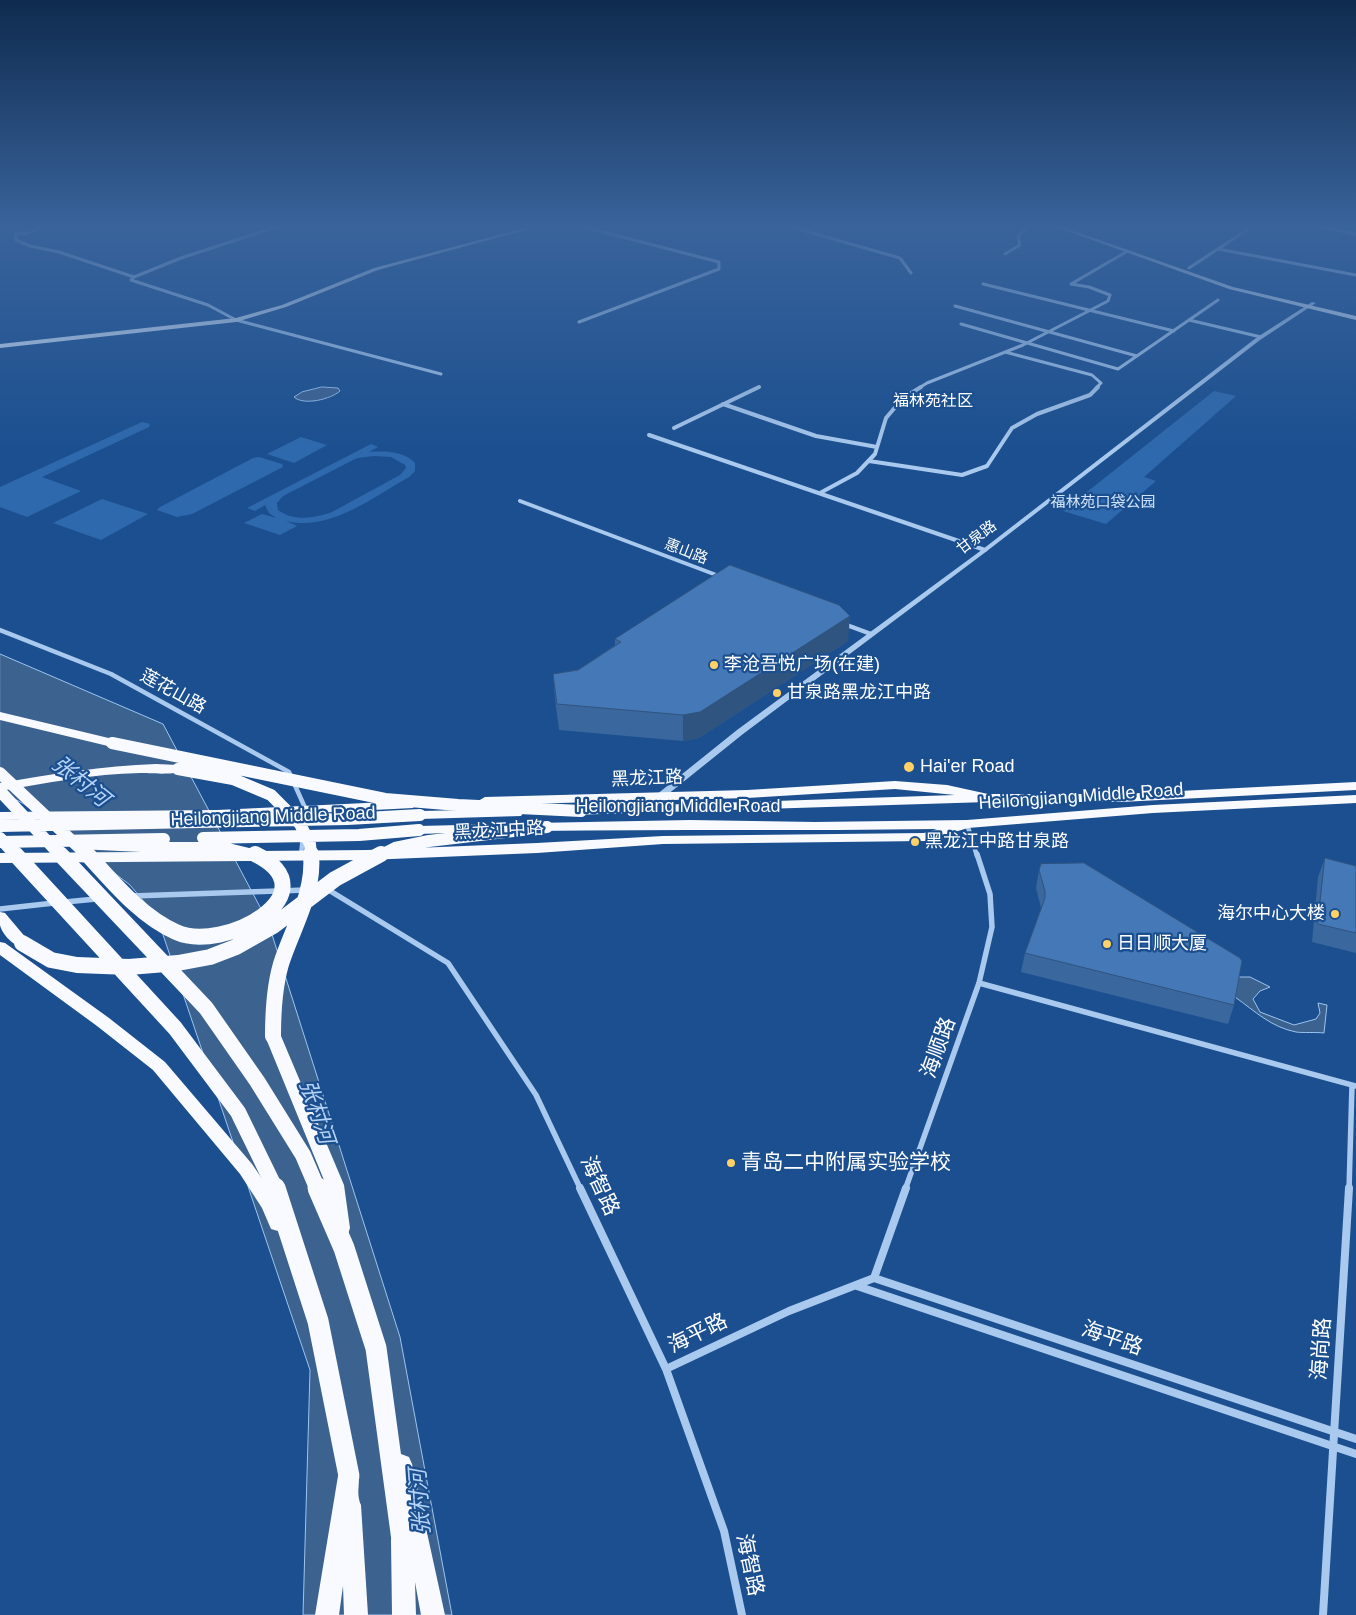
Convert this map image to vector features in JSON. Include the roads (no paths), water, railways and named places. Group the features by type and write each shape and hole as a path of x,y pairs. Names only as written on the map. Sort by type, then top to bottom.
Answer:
{"highway":[{"path":"0,716 112,743 385,799 426,804 510,806 581,811"},
{"path":"0,789 109,770 145,767 178,769 233,779 271,795 300,824 310,844 312,862 308,895 281,965 272,1004 273,1036 301,1108 335,1185 344,1248"},
{"path":"0,773 74,841 80,847 87,854 93,860 131,898 164,926 178,933 192,936 212,936 247,925 270,910 281,899 284,887 277,870 268,862 249,852 219,847 150,848 80,846 70,845 0,843"},
{"name":"黑龙江路","path":"306,810 469,801 659,797 895,785 947,789 988,798"},
{"name":"Heilongjiang Middle Road","path":"0,826 347,819 420,815 695,806 808,805 988,798 1121,798 1356,786"},
{"path":"0,789 206,1008 257,1081 303,1155 344,1248 376,1348 433,1615"},
{"name":"Heilongjiang Middle Road","path":"0,843 359,835 419,830 690,824 815,826 966,824 1153,809 1356,799"},
{"path":"0,816 217,814 306,810"},
{"name":"黑龙江中路","path":"0,858 301,856 538,848 663,840 925,837 966,824"},
{"path":"0,917 22,943 51,960 77,965 129,967 178,963 210,957 236,947 273,926 335,879 360,864 395,848 429,841 547,827"},
{"path":"0,838 175,1028 238,1112 278,1194 318,1321 349,1476 356,1615"},
{"path":"0,947 159,1066 246,1169 269,1204 302,1270"},
{"path":"376,1348 402,1540 404,1615"},
{"path":"327,1615 349,1476"}],"main road":[{"path":"235,319 285,301"},
{"path":"0,345 235,319 296,301"},
{"path":"1295,301 1356,313"},
{"path":"1298,301 1356,318"}],"street":[{"path":"197,301 235,319 442,374"},
{"path":"579,322 632,301"},
{"path":"1054,301 1174,331"},
{"path":"820,493 857,474 869,461 875,454 886,418 903,398 927,383 1027,343 1107,301"},
{"path":"960,324 1118,369 1216,301"},
{"name":"甘泉路","path":"659,797 740,732 985,550 1262,337 1312,305"},
{"path":"955,306 1137,356"},
{"path":"1189,320 1262,337"},
{"path":"869,461 962,475 987,466 1012,428 1037,414 1090,394 1100,383 1092,375 1005,352"},
{"path":"674,428 759,387"},
{"path":"723,404 816,436 877,447"},
{"path":"649,435 985,550"},
{"name":"惠山路","path":"520,501 724,578"},
{"path":"834,620 872,634"},
{"name":"莲花山路","path":"0,630 111,674 289,772 306,810"},
{"path":"301,856 306,810"},
{"name":"海顺路","path":"874,1278 980,983 992,927 990,894 966,824"},
{"name":"海智路","path":"301,856 318,883 448,963 536,1095 666,1369 724,1531 742,1615"},
{"path":"120,896 328,889"},
{"path":"0,909 110,897"},
{"path":"980,983 1354,1086"},
{"name":"海尚路","path":"1323,1615 1334,1432 1353,1205 1354,1086"},
{"name":"海平路","path":"666,1369 789,1311 874,1278 1356,1439"},
{"name":"海平路","path":"857,1285 1356,1454"}],"water":[{"path":"322,387 338,388 340,391 330,397 311,401 298,400 294,397 302,392"},
{"name":"张村河","path":"0,654 163,724 268,922 400,1337 452,1615 303,1615 310,1370 157,917 130,885 24,804 0,791"},
{"path":"1238,977 1250,977 1270,987 1260,991 1253,999 1260,1012 1294,1025 1316,1019 1320,1013 1318,1003 1327,1005 1324,1033 1287,1030 1264,1018 1235,997"}],"place":[{"name":"李沧吾悦广场(在建)","path":"714,665"},
{"name":"甘泉路黑龙江中路","path":"777,693"},
{"name":"Hai'er Road","path":"909,767"},
{"name":"黑龙江中路甘泉路","path":"915,842"},
{"name":"海尔中心大楼","path":"1335,914"},
{"name":"日日顺大厦","path":"1107,944"},
{"name":"青岛二中附属实验学校","path":"731,1163"}],"district":[{"name":"福林苑社区","path":"933,402"}],"park label":[{"name":"福林苑口袋公园","path":"1103,503"}]}
